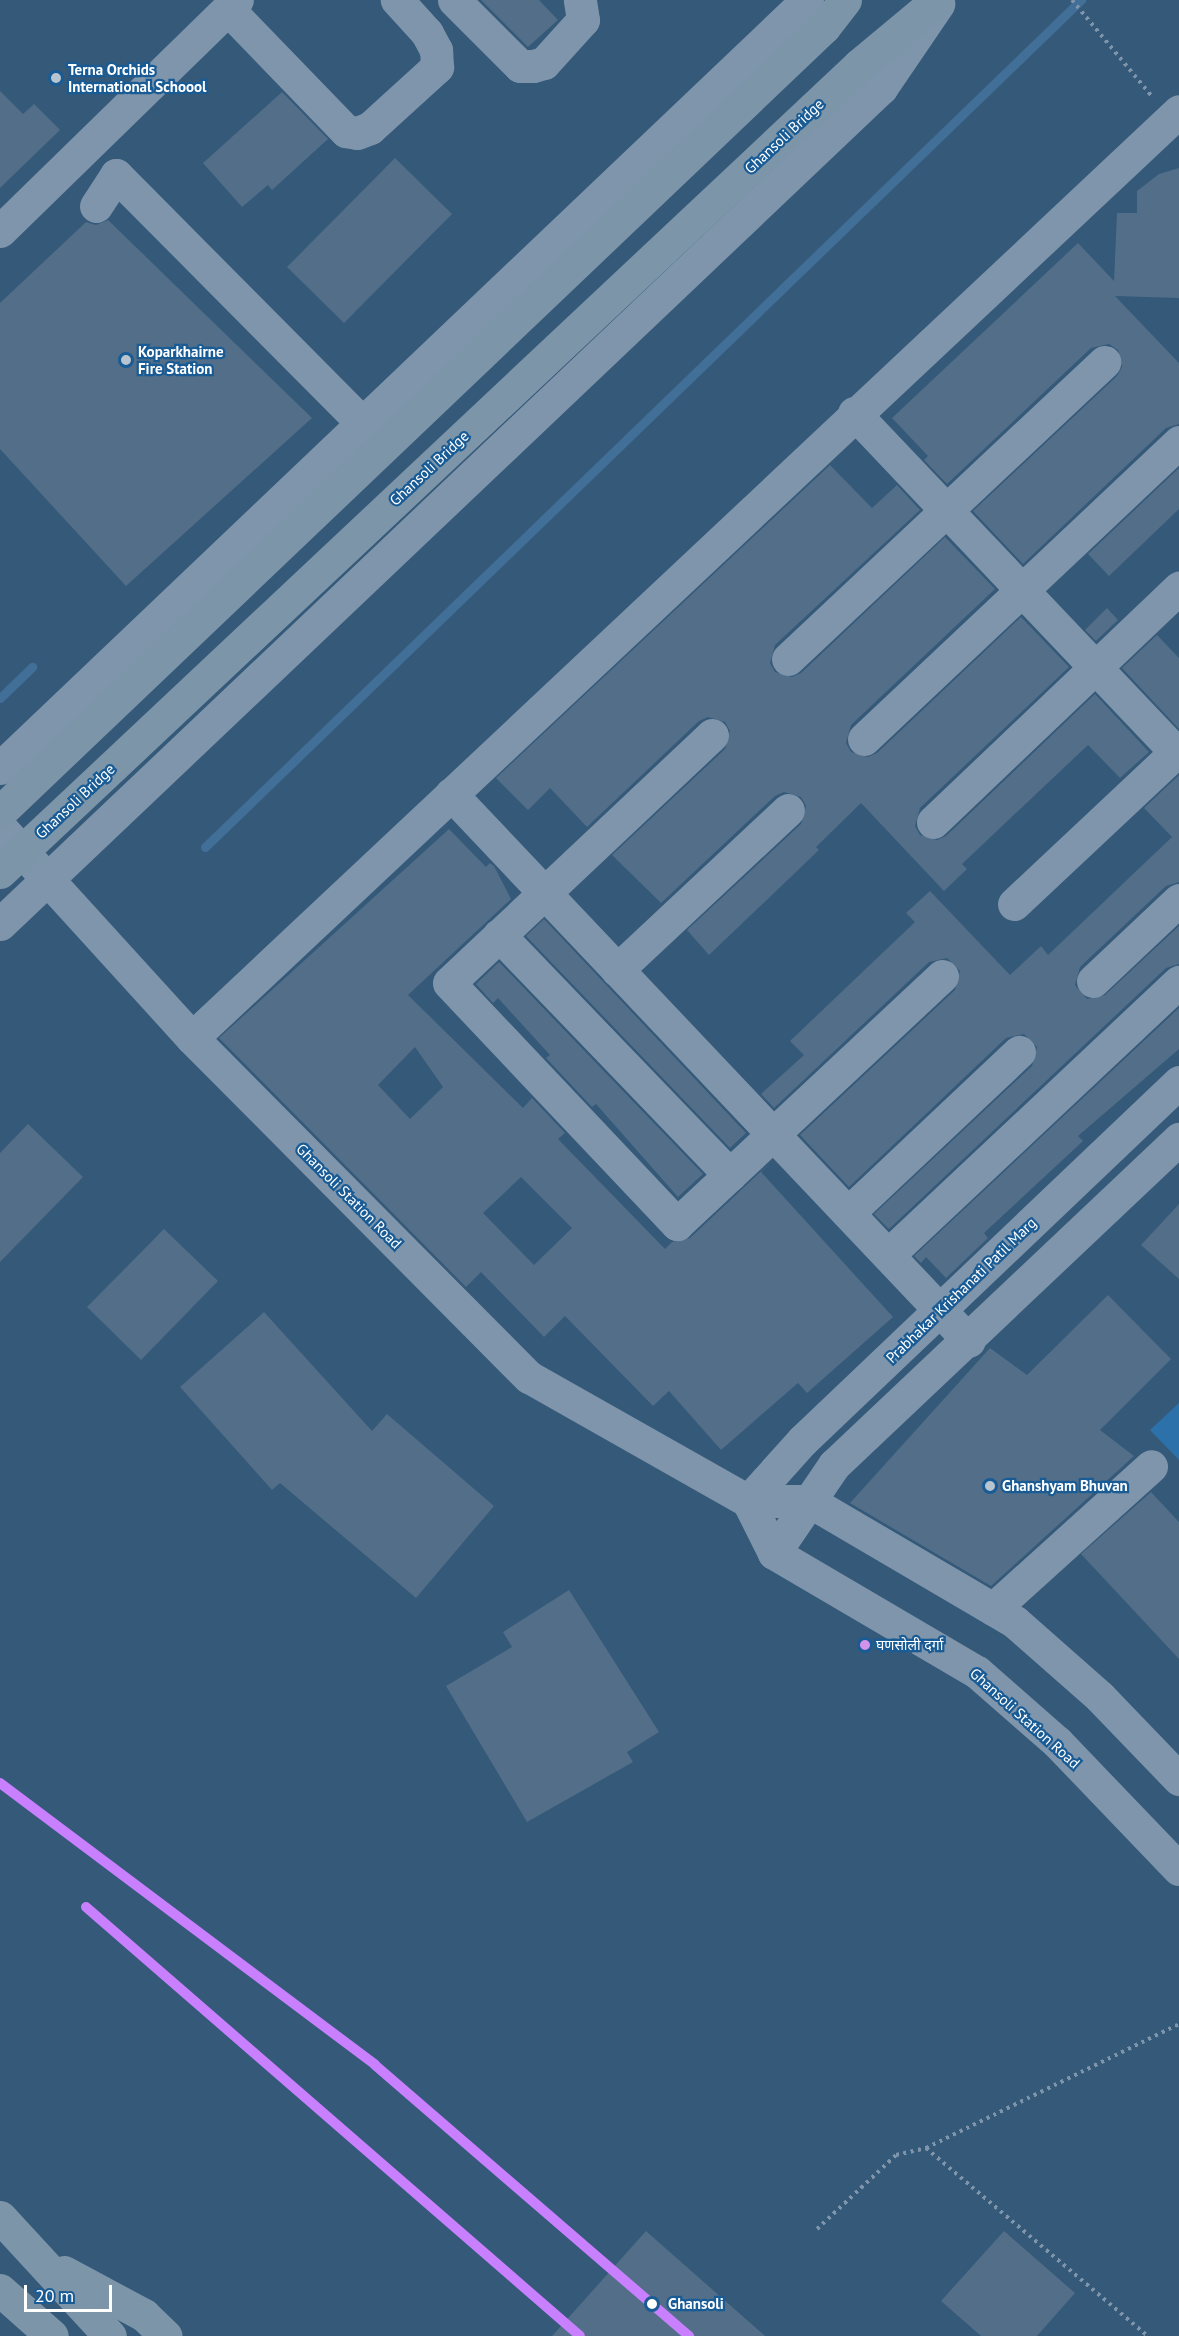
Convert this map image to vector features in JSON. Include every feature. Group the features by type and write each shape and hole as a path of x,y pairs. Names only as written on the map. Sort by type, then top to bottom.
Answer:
{"main road":[{"path":"0,812 824,27 845,0"},
{"name":"Ghansoli Bridge","path":"0,872 859,65 939,0"},
{"path":"0,2217 44,2261 110,2336"},
{"path":"44,2261 144,2315 166,2336"},
{"path":"2,2294 31,2336"},
{"path":"2,2294 52,2336"}],"street":[{"path":"0,231 233,4 346,131 357,133 370,128 437,67 436,50 427,33 397,0"},
{"path":"454,0 520,66 533,66 544,63 583,20 580,0"},
{"path":"0,768 807,0"},
{"path":"0,924 881,88 939,0"},
{"path":"192,1038 854,413 1176,119"},
{"path":"96,206 116,175 362,423"},
{"path":"788,658 1104,362"},
{"path":"854,413 1095,668 1178,752 1014,904"},
{"path":"864,739 1179,442"},
{"path":"933,822 1179,588"},
{"path":"712,735 449,983 677,1224 942,976"},
{"path":"451,794 969,1341"},
{"path":"617,970 788,810"},
{"name":"Ghansoli Station Road","path":"0,827 192,1038 529,1377 748,1501 809,1501"},
{"path":"1093,981 1179,900"},
{"path":"499,935 730,1174"},
{"path":"888,1255 1179,981"},
{"path":"848,1213 1019,1052"},
{"name":"Prabhakar Krishanati Patil Marg","path":"748,1501 803,1440 1179,1082"},
{"path":"748,1501 774,1552 834,1466 969,1341 1179,1139"},
{"path":"993,1609 1151,1466"},
{"path":"809,1501 1015,1622 1100,1697 1179,1779"},
{"name":"Ghansoli Station Road","path":"774,1552 978,1672 1057,1742 1179,1869"}],"path":[{"path":"1072,0 1176,119"},
{"path":"817,2229 896,2155 926,2148 1179,2024"},
{"path":"926,2148 1148,2336"}],"shaded area":[{"path":"1179,1403 1179,1460 1150,1430"}],"building":[{"path":"481,0 539,0 558,20 528,47"},
{"path":"0,91 23,114 34,104 60,130 0,188"},
{"path":"282,92 328,139 272,190 268,185 242,207 203,163"},
{"path":"395,158 452,214 344,323 287,267"},
{"path":"1179,168 1179,298 1115,296 1179,363 1179,424 1166,428 1023,564 973,511 1117,376 1122,367 1118,350 1109,344 1091,348 947,484 924,460 928,456 892,418 1078,243 1114,281 1117,213 1137,213 1137,191 1159,174"},
{"name":"Koparkhairne Fire Station","path":"108,220 312,418 126,586 0,449 0,303 86,222 96,225"},
{"path":"830,465 872,508 897,485 920,510 775,645 770,663 775,672 792,677 801,673 945,537 995,589 851,725 846,743 851,752 868,757 877,753 1021,617 1069,667 920,808 915,826 920,835 937,840 946,836 1095,694 1149,752 1120,778 1088,745 962,864 967,869 944,891 861,803 816,847 819,850 709,955 687,930 801,824 806,806 801,797 784,792 775,796 661,903 612,855 725,749 730,731 725,722 708,717 699,721 587,827 550,788 528,810 496,778"},
{"path":"1179,468 1179,509 1109,576 1088,554"},
{"path":"1107,608 1118,620 1096,641 1085,630"},
{"path":"1157,635 1179,658 1179,729 1122,668"},
{"path":"1179,775 1179,882 1166,886 1080,967 1075,985 1087,999 1105,995 1179,926 1179,964 1166,968 889,1229 874,1214 1032,1066 1037,1047 1024,1034 1006,1038 849,1187 800,1135 955,990 960,971 947,958 929,962 774,1108 761,1094 804,1055 790,1041 915,922 906,913 930,891 1010,975 1041,946 1048,955 1172,837 1144,808"},
{"path":"449,829 486,867 490,863 494,866 511,899 408,995 523,1108 532,1098 565,1133 558,1139 665,1249 672,1242 690,1238 772,1161 761,1172 893,1317 807,1393 798,1383 721,1450 669,1391 653,1406 565,1316 544,1337 481,1272 466,1287 219,1038","holes":["415,1047 443,1087 410,1119 378,1085","521,1177 572,1228 534,1265 483,1213"]},
{"path":"544,919 746,1133 730,1148 526,936"},
{"path":"499,962 703,1174 678,1197 596,1104 592,1107 546,1058 550,1055 498,998 493,1003 476,984"},
{"path":"1179,1008 1179,1049 1078,1136 1083,1141 984,1233 988,1238 946,1278 926,1257 921,1263 914,1256"},
{"path":"28,1124 83,1177 0,1262 0,1153"},
{"path":"1179,1204 1179,1279 1141,1245"},
{"path":"164,1229 218,1281 141,1360 87,1307"},
{"name":"Ghanshyam Bhuvan","path":"1108,1295 1171,1359 1100,1430 1134,1456 991,1586 850,1503 990,1348 1027,1375"},
{"path":"264,1312 372,1431 387,1414 494,1506 416,1598 280,1483 272,1490 180,1387"},
{"path":"1151,1492 1179,1522 1179,1659 1081,1554"},
{"path":"569,1590 659,1732 627,1752 633,1762 527,1822 446,1686 512,1647 503,1632"},
{"name":"Ghansoli","path":"646,2231 765,2336 552,2336"},
{"path":"1004,2231 1075,2293 1037,2336 981,2336 941,2301"}],"waterway":[{"path":"205,847 1081,0"},
{"path":"0,698 32,667"}],"transit line":[{"path":"0,1783 375,2065 689,2336"},
{"path":"86,1907 580,2336"}],"place":[{"name":"Terna Orchids International Schoool","path":"56,78"},
{"name":"Koparkhairne Fire Station","path":"126,360"},
{"name":"Ghanshyam Bhuvan","path":"990,1486"},
{"name":"घणसोली दर्गा","path":"865,1645"},
{"name":"Ghansoli","path":"652,2304"}]}
